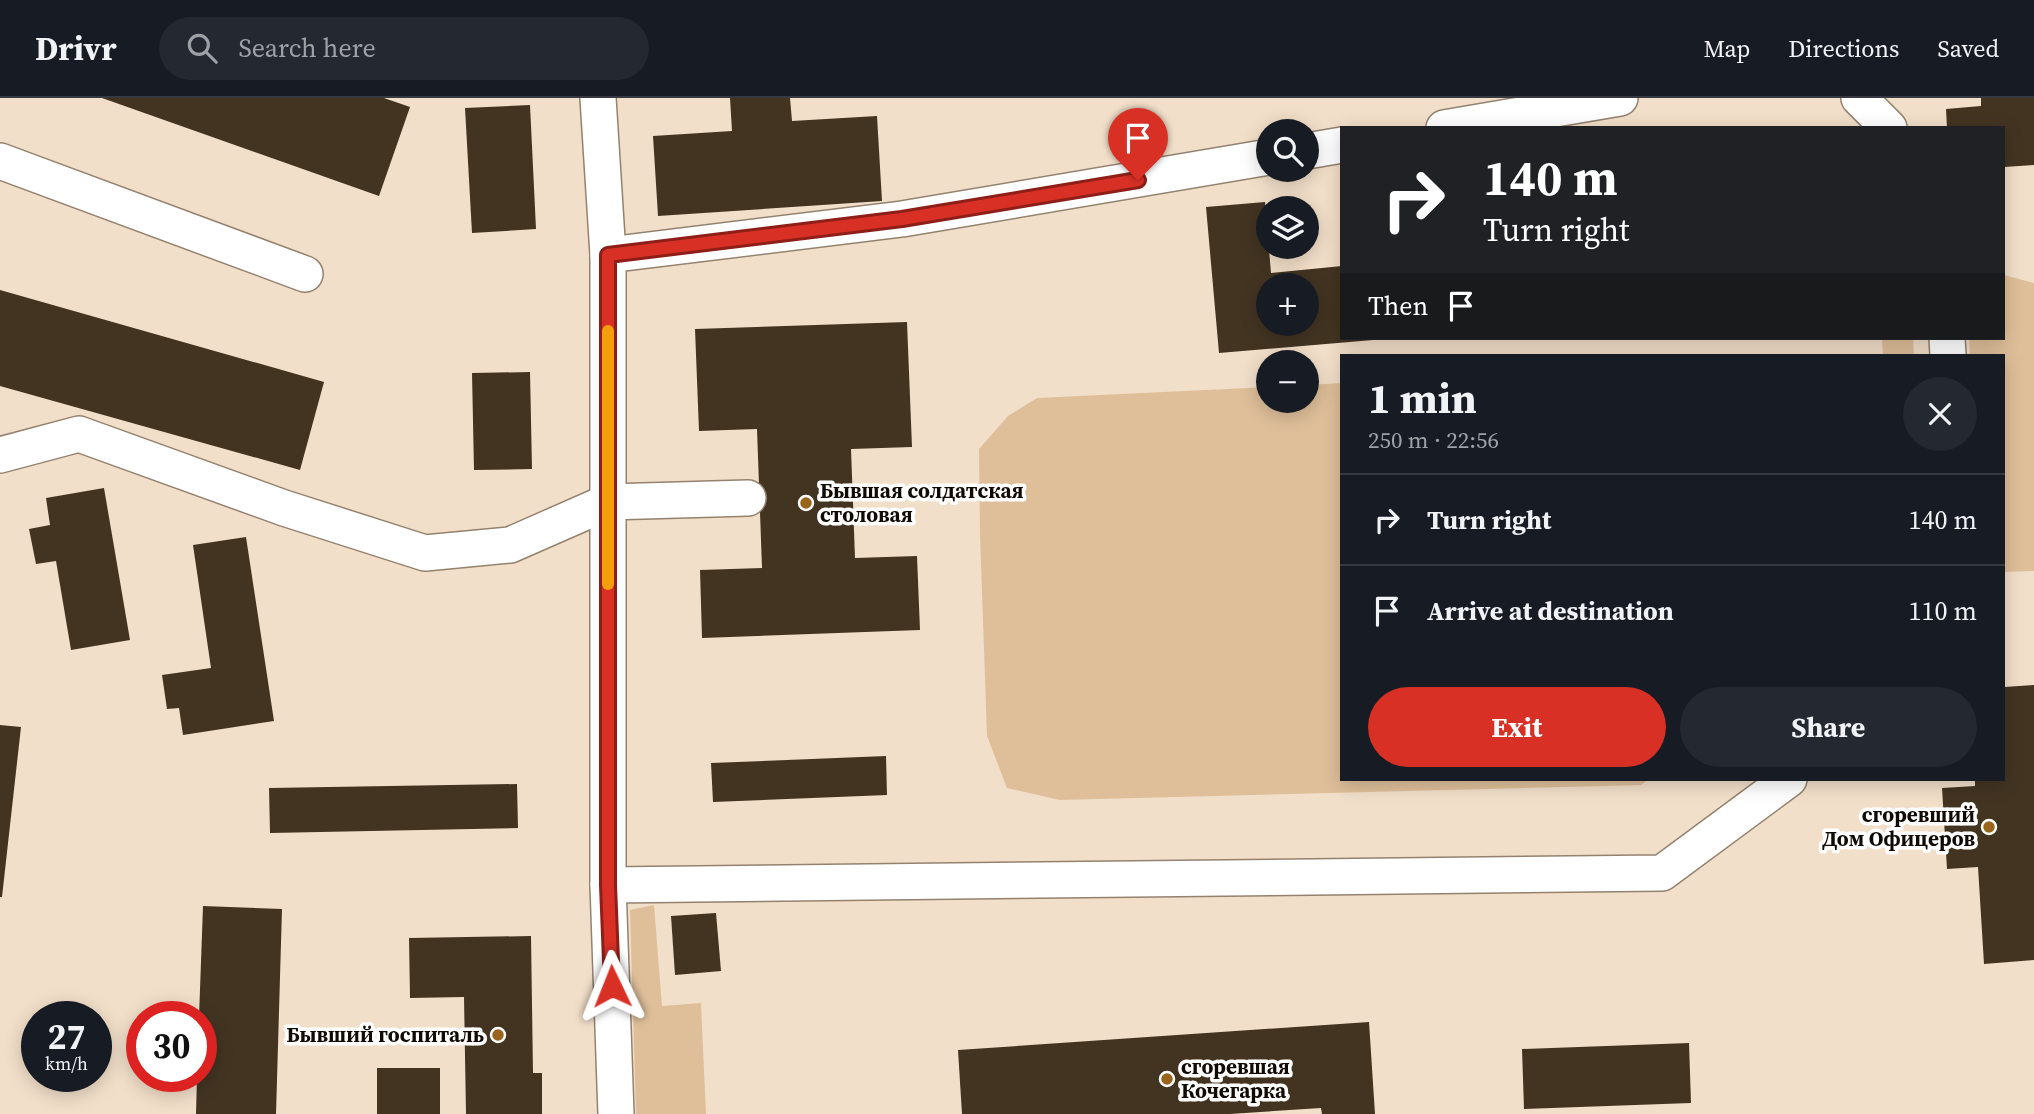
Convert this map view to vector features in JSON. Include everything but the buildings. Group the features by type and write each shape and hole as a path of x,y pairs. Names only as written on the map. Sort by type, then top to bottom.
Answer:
{"street":[{"path":"598,98 608,255 608,885 617,1114"},
{"path":"1456,126 1620,98"},
{"path":"1859,98 1887,126"},
{"path":"1319,149 1340,145"},
{"path":"608,255 902,219 1256,159"},
{"path":"0,161 304,274"},
{"path":"0,454 79,434 284,508 425,553 510,545 608,502 748,498"},
{"path":"608,885 1662,873 1786,781"}],"shaded area":[{"path":"2005,275 2034,283 2034,571 2005,572 2005,354 1970,354 1969,340 2005,340"},
{"path":"1882,340 1913,340 1914,354 1883,354"},
{"path":"1340,383 1340,781 1646,781 1641,785 1060,800 1007,788 987,736 979,449 1008,416 1037,398 1256,388 1256,413 1319,413 1319,384"},
{"path":"654,905 662,1006 701,1003 706,1114 636,1114 630,910"}],"slow traffic":[{"path":"608,331 608,584"}],"place":[{"name":"Бывшая солдатская столовая","path":"806,503"},
{"name":"сгоревший Дом Офицеров","path":"1989,827"},
{"name":"Бывший госпиталь","path":"498,1035"},
{"name":"сгоревшая Кочегарка","path":"1167,1079"}],"route":[{"path":"612,986 608,885 608,255 902,219 1138,180"}]}
